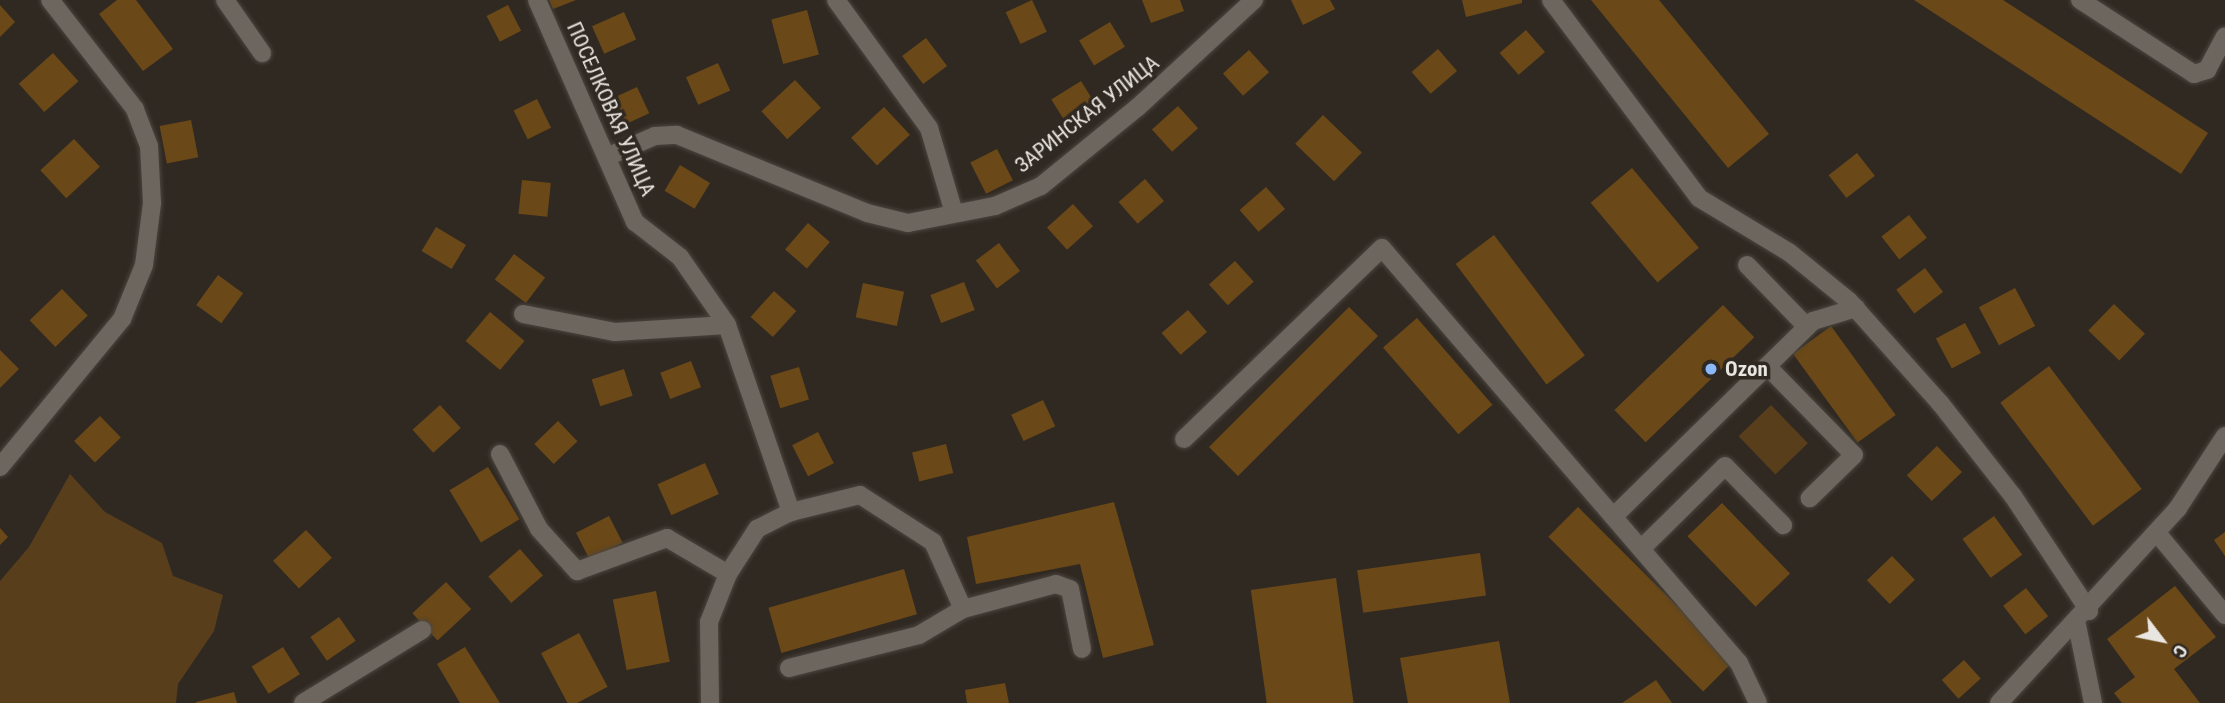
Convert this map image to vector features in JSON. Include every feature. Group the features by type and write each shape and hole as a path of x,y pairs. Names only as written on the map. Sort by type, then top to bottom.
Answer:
{"street":[{"path":"0,467 122,319 144,265 152,203 149,146 135,109 50,0"},
{"path":"225,0 262,53"},
{"name":"ПОСЕЛКОВАЯ УЛИЦА","path":"537,0 609,156 635,222 680,257 727,325 791,512"},
{"path":"836,0 929,128 954,213"},
{"name":"ЗАРИНСКАЯ УЛИЦА","path":"609,156 655,136 677,135 867,213 908,223 995,206 1041,186 1138,107 1254,0"},
{"path":"1551,0 1699,198 1790,253 1856,308 2013,496 2089,611"},
{"path":"2080,0 2194,74 2207,70 2225,36"},
{"path":"1184,439 1382,248 1643,547 1740,663 1758,703"},
{"path":"1747,265 1807,327"},
{"path":"1614,516 1807,327 1856,308"},
{"path":"523,314 615,332 727,325"},
{"path":"1767,366 1854,455 1810,498"},
{"path":"1999,703 2077,625 2157,533 2225,436"},
{"path":"500,454 539,529 577,571 667,538 728,574"},
{"path":"1643,547 1725,466 1783,525"},
{"path":"710,703 709,622 728,574 757,529 791,512 860,495 933,542 963,609"},
{"path":"2157,533 2225,615"},
{"path":"789,668 919,635 963,609 1056,584 1070,589 1082,649"},
{"path":"2077,625 2093,703"},
{"path":"303,703 422,630"}],"shaded area":[{"path":"1771,405 1808,443 1775,474 1739,436"},
{"path":"70,474 105,512 162,543 173,576 223,595 214,631 178,684 176,703 0,703 0,581 29,547"}],"building":[{"path":"117,0 136,0 173,49 143,71 99,14"},
{"path":"549,0 576,0 553,9"},
{"path":"1032,0 1047,32 1021,44 1006,12"},
{"path":"1142,0 1180,0 1184,11 1151,23"},
{"path":"1291,0 1330,0 1335,9 1303,25"},
{"path":"1462,0 1522,0 1522,3 1466,17"},
{"path":"1591,0 1659,0 1769,134 1728,168"},
{"path":"1914,0 2003,0 2208,133 2181,174"},
{"path":"0,5 15,22 0,37"},
{"path":"508,5 521,31 500,42 487,16"},
{"path":"807,10 819,54 783,64 771,20"},
{"path":"624,12 636,39 604,54 592,26"},
{"path":"1110,22 1125,47 1094,65 1079,41"},
{"path":"1526,30 1545,52 1519,75 1500,53"},
{"path":"926,38 947,66 923,84 902,56"},
{"path":"1438,49 1457,71 1431,94 1412,72"},
{"path":"1249,50 1269,72 1243,96 1223,73"},
{"path":"53,53 78,81 44,112 19,84"},
{"path":"718,63 730,90 698,105 686,77"},
{"path":"795,80 821,108 787,139 761,111"},
{"path":"1081,81 1096,105 1066,123 1051,100"},
{"path":"637,87 649,113 618,128 605,102"},
{"path":"537,99 551,128 528,139 514,110"},
{"path":"1178,106 1198,128 1172,152 1152,129"},
{"path":"884,107 910,135 877,165 851,138"},
{"path":"1323,115 1362,153 1334,181 1295,144"},
{"path":"191,120 198,157 167,163 160,126"},
{"path":"74,139 100,167 66,198 40,170"},
{"path":"997,149 1013,180 986,194 970,163"},
{"path":"1857,153 1875,176 1846,198 1829,175"},
{"path":"680,165 710,183 695,209 665,191"},
{"path":"1632,168 1699,248 1657,282 1591,203"},
{"path":"1145,179 1164,201 1138,224 1119,202"},
{"path":"522,180 551,183 547,217 518,214"},
{"path":"1266,187 1285,209 1259,232 1240,210"},
{"path":"1073,204 1093,226 1067,250 1047,227"},
{"path":"1909,215 1927,238 1899,259 1881,237"},
{"path":"808,223 830,242 807,268 785,249"},
{"path":"436,227 466,245 452,269 422,251"},
{"path":"1494,235 1585,356 1547,384 1456,264"},
{"path":"999,243 1020,271 997,288 976,260"},
{"path":"514,254 545,277 526,303 495,280"},
{"path":"1235,261 1254,282 1228,305 1209,284"},
{"path":"1925,268 1943,292 1914,314 1896,290"},
{"path":"218,275 243,293 221,323 196,305"},
{"path":"964,282 975,310 941,323 930,295"},
{"path":"863,283 904,292 897,326 856,317"},
{"path":"2015,288 2035,326 1999,345 1979,307"},
{"path":"62,289 88,316 55,347 30,320"},
{"path":"774,291 796,311 773,337 751,317"},
{"path":"2114,304 2145,334 2119,360 2088,331"},
{"path":"1723,305 1754,337 1646,442 1614,410"},
{"path":"1349,307 1378,336 1238,476 1209,447"},
{"path":"1188,310 1207,332 1181,355 1162,333"},
{"path":"490,312 524,341 500,370 466,341"},
{"path":"1417,318 1492,405 1458,434 1383,348"},
{"path":"1965,323 1981,353 1952,369 1936,338"},
{"path":"1831,326 1896,415 1858,443 1793,354"},
{"path":"0,350 19,369 0,388"},
{"path":"691,361 701,387 670,399 660,373"},
{"path":"2049,366 2142,489 2093,526 2000,403"},
{"path":"799,367 809,400 780,408 770,376"},
{"path":"624,369 633,396 600,406 592,380"},
{"path":"1043,400 1055,426 1024,441 1011,415"},
{"path":"440,405 461,428 433,453 413,430"},
{"path":"100,416 121,438 95,463 74,441"},
{"path":"558,421 577,441 554,464 534,444"},
{"path":"818,432 834,463 808,476 792,445"},
{"path":"946,444 953,473 919,482 912,452"},
{"path":"1937,446 1962,472 1932,501 1907,475"},
{"path":"705,463 719,494 671,515 657,484"},
{"path":"488,467 519,519 481,542 449,490"},
{"path":"1114,502 1154,645 1103,658 1080,564 976,584 967,537"},
{"path":"1722,503 1790,573 1756,607 1687,536"},
{"path":"1578,507 1733,662 1703,692 1548,537"},
{"path":"609,516 623,543 590,560 576,533"},
{"path":"1994,516 2022,555 1991,578 1962,539"},
{"path":"0,528 8,537 0,545"},
{"path":"306,530 332,558 299,588 273,561"},
{"path":"2225,532 2225,556 2214,540"},
{"path":"520,549 543,575 511,603 488,577"},
{"path":"1480,553 1486,596 1363,613 1357,570"},
{"path":"1892,556 1915,580 1890,604 1867,580"},
{"path":"904,569 917,614 781,653 768,608"},
{"path":"1336,578 1354,703 1267,703 1251,590"},
{"path":"446,582 471,609 438,640 412,613"},
{"path":"2175,586 2216,637 2174,669 2200,703 2122,703 2114,693 2135,677 2107,639"},
{"path":"2026,588 2048,616 2025,634 2003,606"},
{"path":"656,591 670,662 627,670 613,599"},
{"path":"339,617 356,641 327,661 310,637"},
{"path":"579,633 608,687 577,703 568,703 541,653"},
{"path":"1499,641 1510,703 1408,703 1400,658"},
{"path":"283,647 300,674 269,694 252,667"},
{"path":"465,647 500,703 460,703 437,664"},
{"path":"1964,660 1981,679 1958,699 1942,680"},
{"path":"1656,680 1672,703 1622,703"},
{"path":"1005,683 1009,703 967,703 965,690"},
{"path":"234,692 237,703 196,703 196,702"}],"place":[{"name":"Ozon","path":"1711,369"}]}
